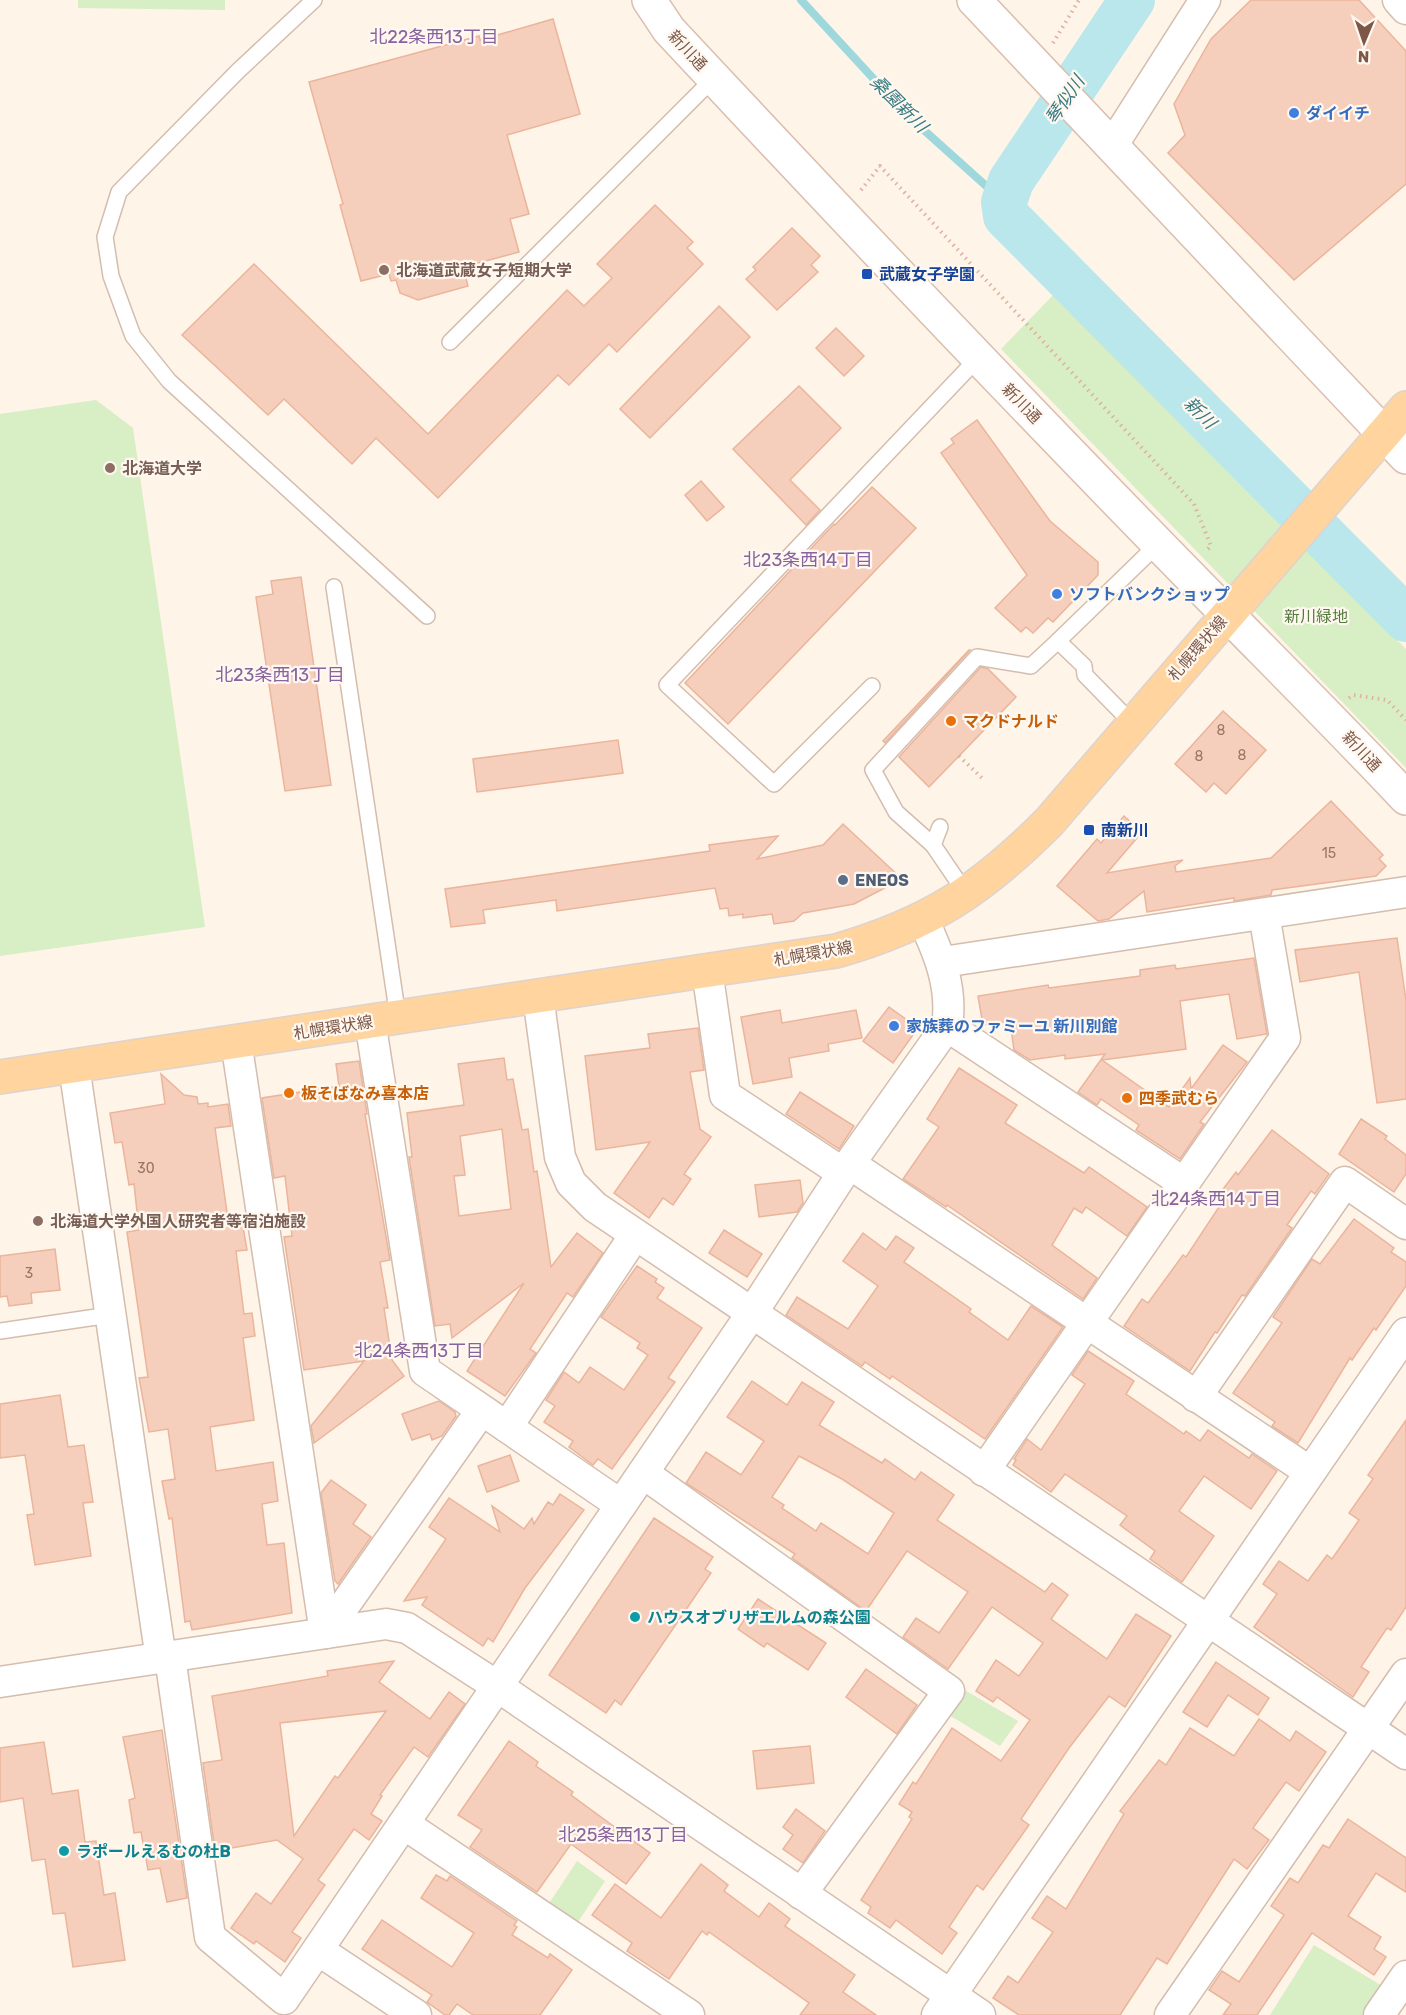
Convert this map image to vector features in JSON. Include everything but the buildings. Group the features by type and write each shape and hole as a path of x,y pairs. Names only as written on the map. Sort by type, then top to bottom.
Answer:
{"main road":[{"name":"札幌環状線","path":"0,1077 836,951 879,939 923,919 967,895 1011,860 1048,822 1406,408"}],"street":[{"name":"新川通","path":"649,0 669,30 978,358 1227,614 1334,720 1406,798"},
{"path":"975,0 1406,457"},
{"path":"1108,140 1204,0"},
{"path":"1398,0 1406,9"},
{"path":"943,962 1406,892"},
{"path":"984,1471 1285,1038 1264,914"},
{"path":"74,1066 110,1315 210,1937 284,1999 752,1313 846,1168 946,1026 950,1008 943,962 923,919"},
{"path":"707,970 725,1095 846,1168 1086,1323 1310,1472"},
{"path":"538,996 560,1157 571,1183 595,1207 1406,1754"},
{"path":"384,1019 425,1371 621,1505"},
{"path":"946,1026 1184,1183"},
{"path":"236,1041 325,1634"},
{"path":"1196,1397 1345,1182 1406,1224"},
{"path":"507,1427 635,1235"},
{"path":"944,2005 1406,1333"},
{"path":"325,1634 481,1411"},
{"path":"643,1473 948,1691 801,1894"},
{"path":"0,1682 386,1624 407,1628 497,1686 801,1894 944,2005 980,2015"},
{"path":"1170,2015 1406,1674"},
{"path":"404,1824 689,2015"},
{"path":"318,1950 416,2015"},
{"path":"1379,2015 1406,1976"}],"lane":[{"path":"314,0 238,70 118,192 105,237 111,276 133,336 169,381 427,616"},
{"path":"450,342 714,78"},
{"path":"872,686 774,784 667,685 978,358"},
{"path":"967,895 933,845 896,812 873,770 977,657 1031,666 1159,543"},
{"path":"334,587 384,1019"},
{"path":"1058,641 1084,666 1084,675 1132,723"},
{"path":"933,845 940,827"},
{"path":"0,1331 110,1315"}],"path":[{"path":"1053,44 1079,0"},
{"path":"861,190 880,166 1194,504 1211,546 1185,570"},
{"path":"1350,698 1353,695 1387,700 1406,720"},
{"path":"959,756 984,780"}],"green space":[{"path":"78,0 225,0 225,10 78,8"},
{"name":"新川緑地","path":"1057,291 1406,649 1406,768 1001,349"},
{"path":"96,400 133,428 205,927 0,956 0,414"},
{"path":"961,1688 1018,1721 1000,1746 944,1712"},
{"path":"577,1861 605,1881 576,1925 548,1905"},
{"path":"1314,1945 1384,1987 1365,2015 1270,2015"}],"waterway":[{"name":"桑園新川","path":"801,0 906,114 1004,202"},
{"name":"新川","path":"1132,0 1011,181 1004,202 1006,216 1406,619"}],"place":[{"name":"ダイイチ","path":"1294,113"},
{"name":"北海道武蔵女子短期大学","path":"384,270"},
{"name":"武蔵女子学園","path":"867,274"},
{"name":"北海道大学","path":"110,468"},
{"name":"ソフトバンクショップ","path":"1057,594"},
{"name":"マクドナルド","path":"951,721"},
{"name":"南新川","path":"1089,830"},
{"name":"ENEOS","path":"843,880"},
{"name":"家族葬のファミーユ 新川別館","path":"894,1026"},
{"name":"板そばなみ喜本店","path":"289,1093"},
{"name":"四季武むら","path":"1127,1098"},
{"name":"北海道大学外国人研究者等宿泊施設","path":"38,1221"},
{"name":"ハウスオブリザエルムの森公園","path":"635,1617"},
{"name":"ラポールえるむの杜B","path":"64,1851"}],"district":[{"name":"北22条西13丁目","path":"434,37"},
{"name":"北23条西14丁目","path":"808,560"},
{"name":"北23条西13丁目","path":"280,675"},
{"name":"北24条西14丁目","path":"1216,1199"},
{"name":"北24条西13丁目","path":"419,1351"},
{"name":"北25条西13丁目","path":"623,1835"}],"water label":[{"name":"琴似川","path":"1065,100"}]}
